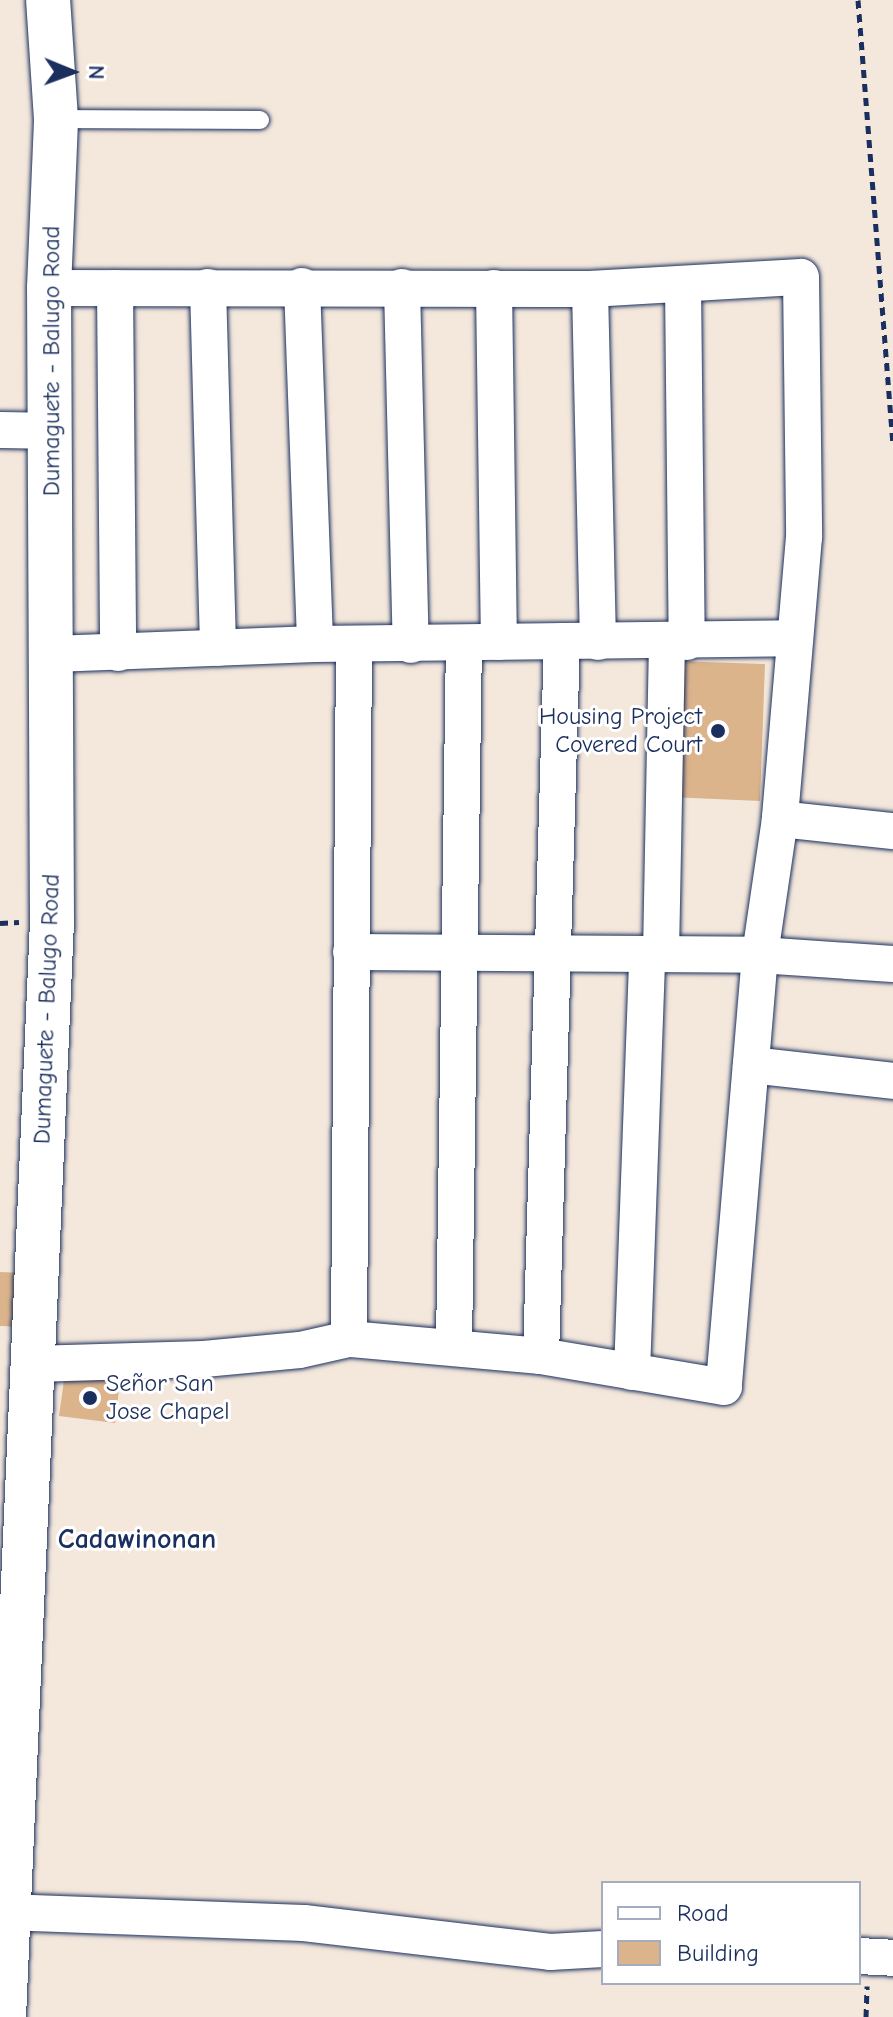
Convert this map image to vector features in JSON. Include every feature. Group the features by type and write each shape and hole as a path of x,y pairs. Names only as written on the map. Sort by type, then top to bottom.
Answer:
{"street":[{"name":"Dumaguete - Balugo Road","path":"4,2017 10,1672 32,1364 50,1015 53,654 49,288 56,119 48,0"},
{"path":"32,1364 204,1359 300,1350 349,1339 541,1356 724,1387 760,955 780,819 792,638 804,537 801,277 590,289 302,286 49,288"},
{"path":"632,1372 654,954 677,642 683,284"},
{"path":"302,286 315,644"},
{"path":"208,287 218,648"},
{"path":"402,287 411,645"},
{"path":"115,288 118,653"},
{"path":"494,288 499,642"},
{"path":"590,289 598,642"},
{"path":"0,430 52,431"},
{"path":"53,654 315,644 677,642 792,638"},
{"path":"541,1356 562,641"},
{"path":"454,1346 464,643"},
{"path":"349,1339 354,644"},
{"path":"780,819 893,831"},
{"path":"351,952 552,951 760,955 893,964"},
{"path":"751,1065 893,1081"},
{"path":"5,1912 304,1923 550,1952 601,1949"},
{"path":"861,1956 893,1958"}],"lane":[{"path":"56,119 260,120"}],"path":[{"path":"858,0 893,446"}],"building":[{"name":"Housing Project Covered Court","path":"675,661 765,664 760,801 670,797"},
{"path":"0,1272 26,1273 24,1327 0,1326"},
{"name":"Señor San Jose Chapel","path":"65,1373 120,1381 115,1423 59,1416"}],"place":[{"name":"Housing Project Covered Court","path":"718,731"},
{"name":"Señor San Jose Chapel","path":"90,1398"}],"district":[{"name":"Cadawinonan","path":"137,1539"}]}
